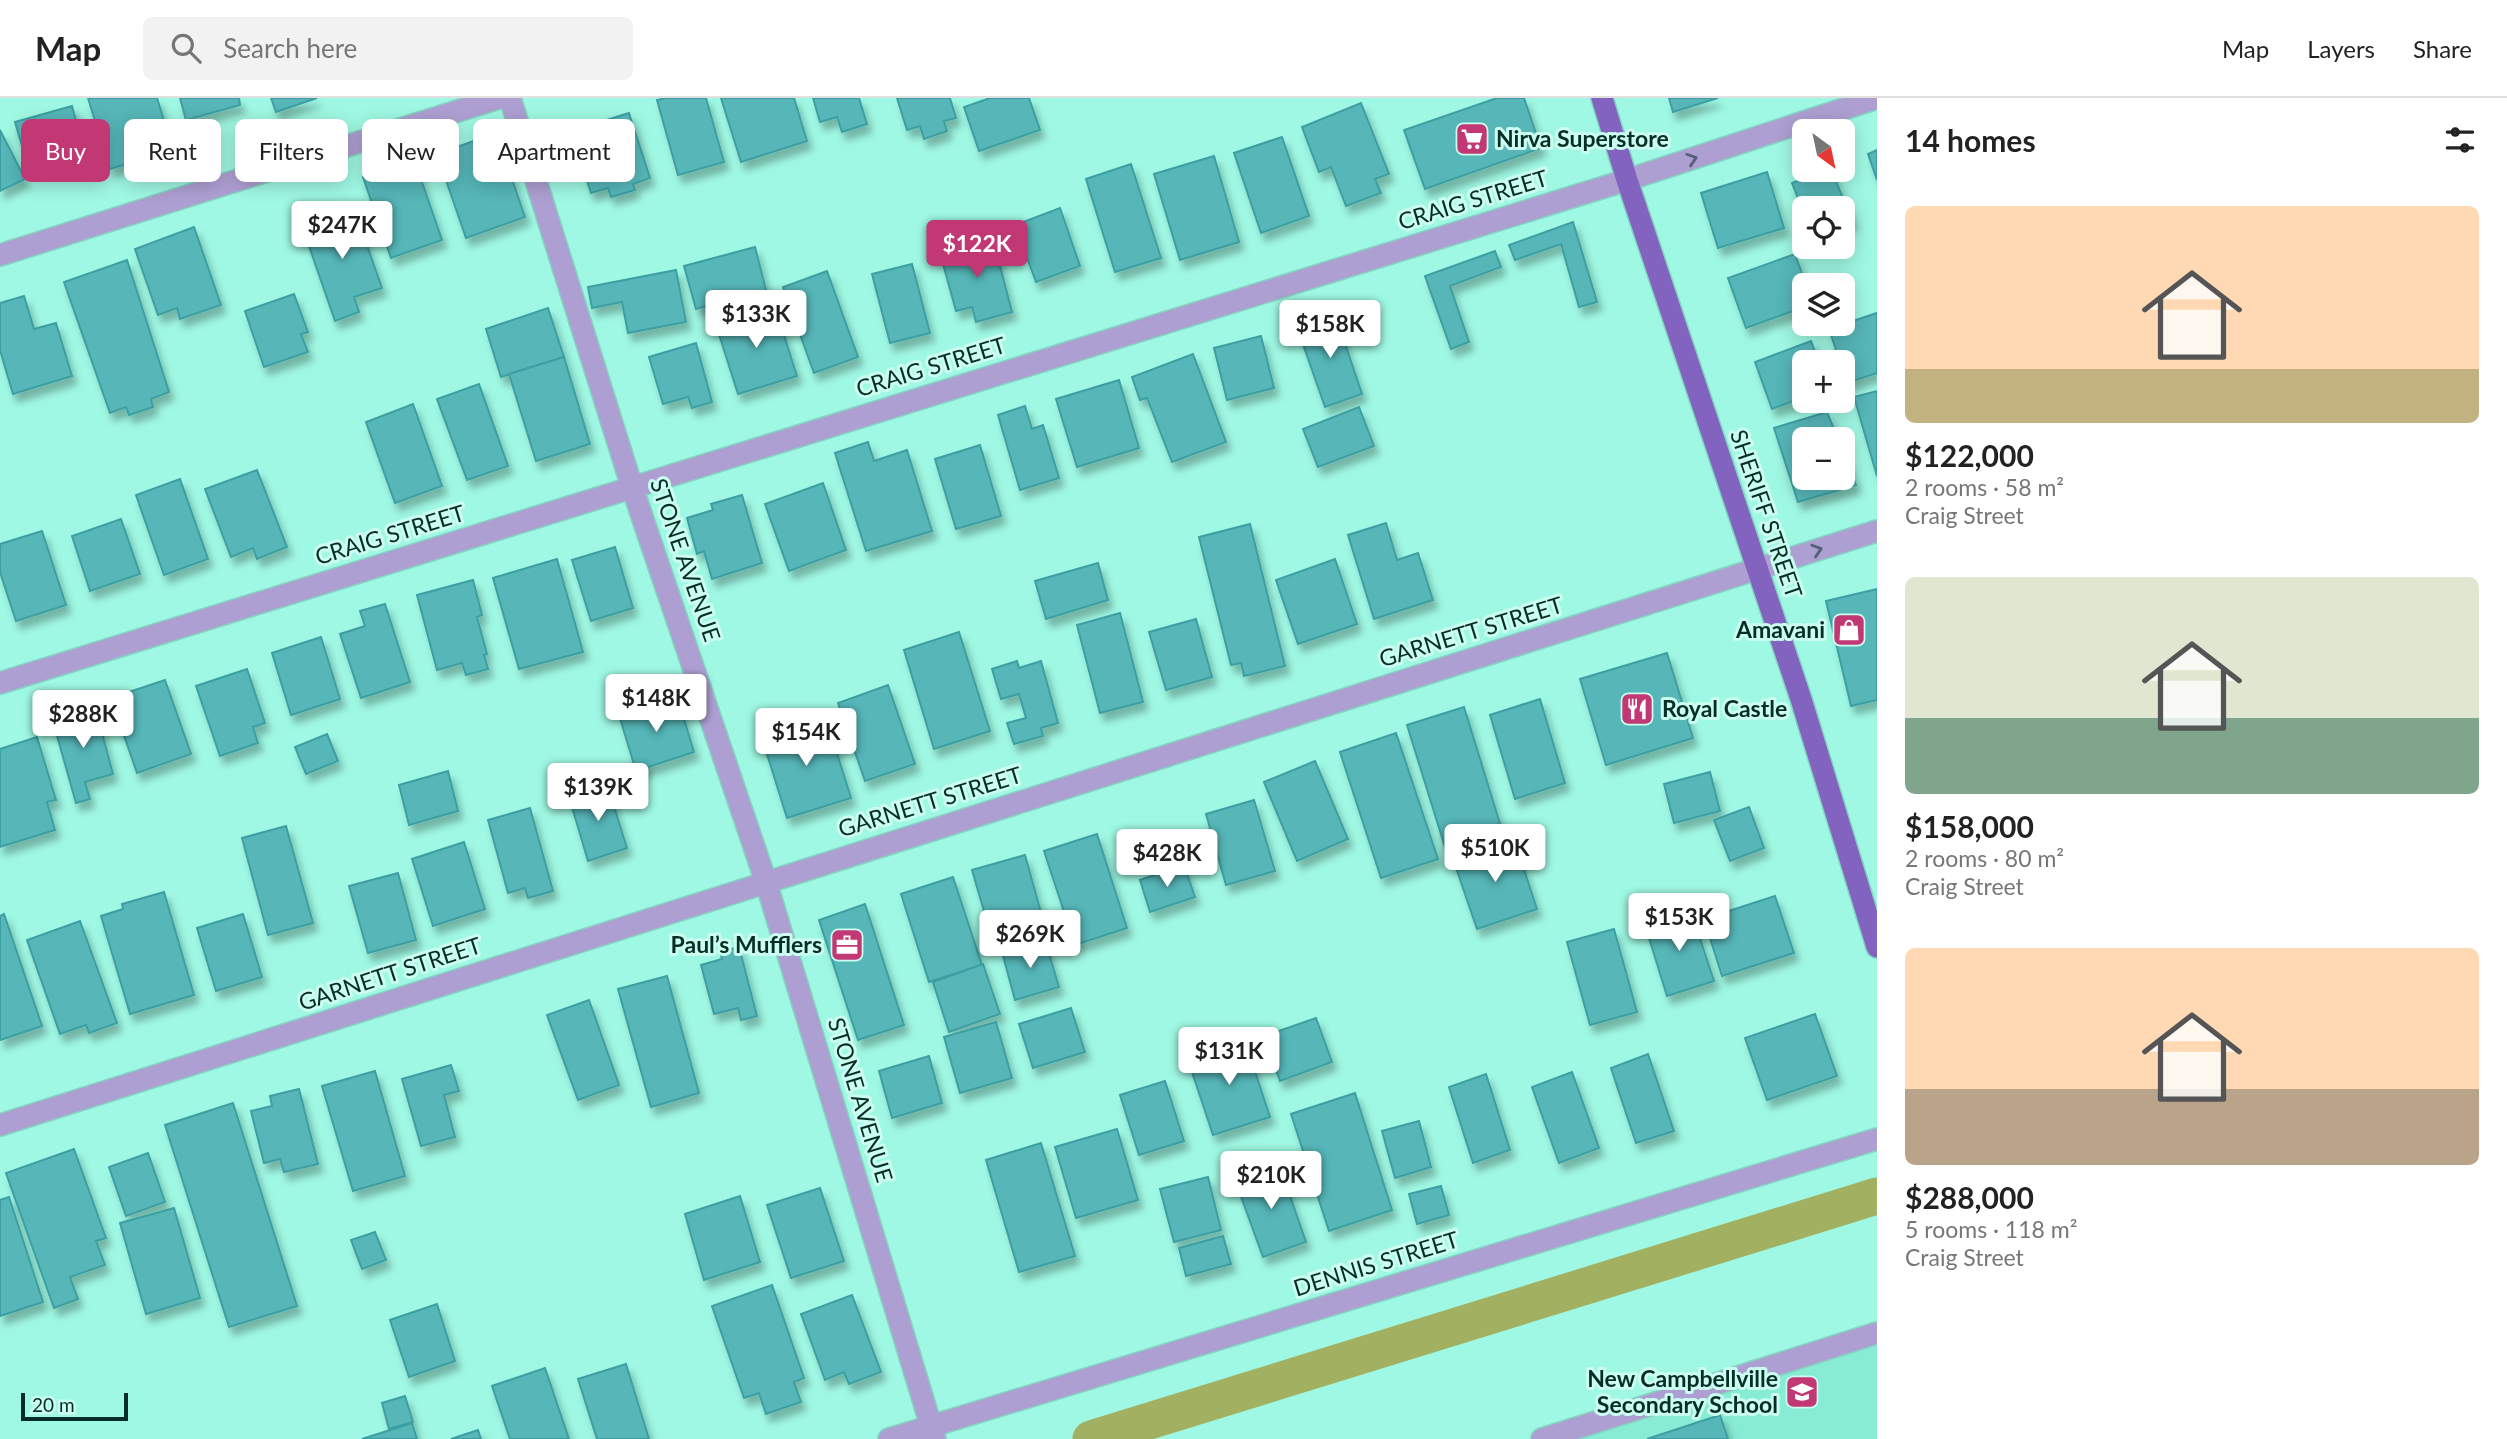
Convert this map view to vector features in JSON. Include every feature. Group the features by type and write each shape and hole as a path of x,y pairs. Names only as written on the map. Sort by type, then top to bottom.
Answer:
{"main road":[{"name":"SHERIFF STREET","path":"1602,98 1801,699 1877,947"}],"street":[{"path":"0,255 499,98"},
{"name":"STONE AVENUE","path":"510,98 632,487 766,882 933,1433"},
{"name":"CRAIG STREET","path":"0,683 1627,180 1877,98"},
{"name":"GARNETT STREET","path":"0,1125 1877,531"},
{"name":"DENNIS STREET","path":"889,1439 933,1433 1877,1139"},
{"path":"1542,1439 1877,1333"}],"shaded area":[{"name":"New Campbellville Secondary School","path":"1877,1345 1877,1439 1577,1439"}],"building":[{"path":"88,98 157,98 163,119 124,119 124,165 110,169 110,119 95,119"},
{"path":"180,98 239,98 240,105 186,119"},
{"path":"271,98 317,98 276,112"},
{"path":"706,98 724,162 678,175 657,100"},
{"path":"721,98 794,98 807,141 741,162"},
{"path":"813,98 859,98 867,124 842,132 837,117 820,122"},
{"path":"897,98 950,98 956,118 944,121 947,131 924,139 920,126 907,130"},
{"path":"990,98 1029,98 1040,130 979,151 964,107"},
{"name":"Nirva Superstore","path":"1497,98 1524,98 1541,148 1425,189 1404,130"},
{"path":"1669,98 1718,98 1673,112"},
{"path":"1361,103 1389,174 1375,179 1381,193 1346,206 1331,167 1319,172 1302,127"},
{"path":"72,106 76,119 26,119"},
{"path":"629,113 631,119 610,119"},
{"path":"21,120 21,143 15,122"},
{"path":"0,130 21,171 21,181 0,191"},
{"path":"635,132 650,178 633,184 635,190 611,197 608,188 591,193 587,182 635,182"},
{"path":"1282,137 1309,216 1261,233 1234,153"},
{"path":"473,141 473,182 513,182 525,217 466,238 447,182 459,182 459,146"},
{"path":"1877,150 1877,180 1868,154"},
{"path":"1214,156 1239,242 1180,260 1154,174"},
{"path":"1131,164 1161,258 1115,272 1086,179"},
{"path":"1767,172 1784,228 1718,248 1701,193"},
{"path":"365,182 422,182 442,240 391,258"},
{"path":"1836,182 1842,196 1797,196 1792,183"},
{"path":"354,208 382,288 354,297 359,312 335,321 302,226"},
{"path":"1060,208 1080,266 1036,282 1015,225"},
{"path":"1573,222 1597,302 1579,307 1561,244 1515,260 1509,245"},
{"path":"194,227 221,305 180,319 177,308 158,315 135,249"},
{"path":"993,239 1012,312 976,322 972,307 956,311 940,253"},
{"path":"755,247 766,290 696,309 684,266"},
{"path":"1495,251 1501,267 1450,286 1469,342 1451,349 1425,276"},
{"path":"1792,255 1792,259 1797,259 1802,273 1792,273 1792,311 1746,328 1728,278"},
{"path":"127,260 169,392 151,399 153,407 129,415 126,407 110,413 64,282"},
{"path":"912,264 930,333 890,343 872,274"},
{"path":"676,270 686,322 628,333 622,302 592,308 588,287"},
{"path":"827,271 858,357 814,373 783,287"},
{"path":"294,294 308,332 301,334 308,352 264,367 245,311"},
{"path":"24,296 34,329 56,323 72,376 13,394 0,350 0,303"},
{"path":"775,307 797,376 738,394 716,325"},
{"path":"548,308 564,357 501,377 486,329"},
{"path":"1877,313 1877,373 1855,380 1855,350 1836,350 1831,336 1855,336 1855,320"},
{"path":"1335,314 1362,394 1325,407 1297,327"},
{"path":"1261,336 1274,388 1227,400 1214,348"},
{"path":"1811,341 1814,350 1792,350 1792,402 1772,409 1755,362"},
{"path":"696,343 712,402 692,408 688,397 663,404 649,357"},
{"path":"1193,354 1226,442 1172,462 1147,398 1140,400 1132,377"},
{"path":"564,357 590,444 536,461 509,374"},
{"path":"1119,380 1139,448 1077,467 1056,399"},
{"path":"479,384 508,466 467,480 437,399"},
{"path":"1877,391 1877,476 1855,400 1855,397"},
{"path":"413,404 442,486 395,503 366,422"},
{"path":"1025,406 1032,429 1043,425 1059,478 1020,490 998,415"},
{"path":"1359,407 1374,446 1318,467 1303,429"},
{"path":"1824,413 1827,413 1833,427 1792,427 1792,484 1774,428"},
{"path":"868,442 874,461 907,450 932,531 866,551 835,453"},
{"path":"980,445 1001,516 956,529 935,459"},
{"path":"257,470 287,547 257,559 253,548 231,557 205,489"},
{"path":"180,479 208,559 164,575 136,495"},
{"path":"823,483 846,550 789,571 765,504"},
{"path":"1794,490 1839,490 1798,502"},
{"path":"742,495 762,563 712,579 704,551 697,554 687,518 713,510 711,504"},
{"path":"121,519 140,574 90,591 72,536"},
{"path":"1386,523 1397,560 1418,553 1433,600 1374,619 1348,535"},
{"path":"1250,524 1285,666 1244,676 1241,663 1231,665 1199,537"},
{"path":"42,531 66,605 16,621 0,572 0,544"},
{"path":"615,547 633,608 591,621 572,560"},
{"path":"557,559 583,652 519,669 493,578"},
{"path":"1335,559 1357,624 1298,644 1276,580"},
{"path":"1098,563 1108,600 1046,619 1035,581"},
{"path":"473,580 482,615 477,617 487,654 484,655 488,669 466,675 462,663 437,670 417,595"},
{"path":"1877,589 1877,700 1851,706 1826,601"},
{"path":"385,604 410,682 361,698 340,634 365,626 360,611"},
{"path":"1120,613 1143,702 1100,713 1077,625"},
{"path":"1196,619 1212,677 1166,690 1149,632"},
{"path":"959,632 990,731 934,749 904,650"},
{"path":"321,637 340,699 291,715 272,653"},
{"name":"Royal Castle","path":"1667,653 1693,738 1606,765 1580,679"},
{"path":"1017,661 1019,668 1041,661 1058,723 1041,728 1043,736 1014,744 1007,723 1026,718 1019,694 1001,699 992,669"},
{"path":"247,669 265,723 253,727 258,743 220,756 196,686"},
{"path":"165,680 191,754 137,773 111,698"},
{"path":"888,685 915,764 865,781 838,703"},
{"path":"677,696 694,752 636,771 619,715"},
{"path":"1540,699 1565,783 1515,799 1490,715"},
{"path":"95,707 113,774 85,782 90,799 76,803 52,718"},
{"path":"1464,707 1502,830 1445,847 1407,725"},
{"path":"826,718 851,798 787,818 762,738"},
{"path":"1396,733 1438,859 1381,878 1340,752"},
{"path":"327,734 338,761 306,774 295,747"},
{"path":"37,737 56,800 47,802 55,830 0,847 0,749"},
{"path":"1315,761 1348,839 1297,861 1264,782"},
{"path":"448,771 458,811 409,825 399,785"},
{"path":"1710,772 1720,811 1674,823 1664,784"},
{"path":"607,784 627,848 588,861 569,797"},
{"path":"1254,800 1275,871 1226,885 1206,814"},
{"path":"1749,807 1764,848 1730,861 1714,820"},
{"path":"530,808 553,891 528,898 525,888 508,893 488,820"},
{"path":"286,826 313,923 268,935 242,838"},
{"path":"1097,834 1127,928 1075,945 1044,851"},
{"path":"1514,839 1537,909 1477,929 1453,859"},
{"path":"464,842 485,909 433,926 412,859"},
{"path":"1025,855 1042,916 990,932 972,870"},
{"path":"1184,865 1195,897 1150,912 1140,880"},
{"path":"398,873 416,940 368,953 349,886"},
{"path":"953,877 982,965 929,982 901,894"},
{"path":"164,892 194,995 130,1014 101,916 123,909 122,904"},
{"path":"1775,896 1794,953 1722,976 1704,919"},
{"path":"865,904 904,1025 858,1040 819,920"},
{"path":"1691,911 1714,981 1667,996 1645,925"},
{"path":"4,914 42,1026 0,1040 0,916"},
{"path":"243,914 262,977 216,991 197,928"},
{"path":"80,921 117,1023 89,1033 86,1025 60,1034 27,940"},
{"path":"1614,929 1637,1012 1590,1025 1567,942"},
{"path":"1045,940 1059,987 1015,1000 1002,952"},
{"path":"739,947 757,1016 741,1020 738,1008 714,1014 701,965 722,959 720,952"},
{"path":"983,964 1000,1014 949,1032 933,982"},
{"path":"667,976 699,1093 651,1107 618,989"},
{"path":"589,1000 619,1085 578,1100 547,1015"},
{"path":"1071,1008 1085,1052 1033,1068 1019,1024"},
{"path":"1815,1014 1837,1076 1767,1100 1745,1038"},
{"path":"1316,1018 1332,1062 1280,1081 1264,1036"},
{"path":"996,1022 1012,1078 960,1093 944,1037"},
{"path":"1244,1038 1270,1117 1213,1135 1187,1057"},
{"path":"1648,1054 1674,1131 1636,1143 1611,1068"},
{"path":"929,1056 942,1103 892,1118 879,1071"},
{"path":"451,1065 459,1091 444,1095 455,1137 421,1146 402,1079"},
{"path":"375,1071 405,1176 353,1191 322,1086"},
{"path":"1572,1072 1599,1148 1559,1163 1532,1087"},
{"path":"1486,1074 1510,1150 1473,1163 1449,1087"},
{"path":"1165,1081 1184,1141 1139,1155 1120,1095"},
{"path":"299,1089 318,1164 284,1172 280,1159 264,1163 251,1111 272,1106 270,1096"},
{"path":"1355,1093 1392,1210 1329,1231 1291,1114"},
{"path":"233,1103 297,1306 229,1327 165,1125"},
{"path":"1419,1121 1431,1167 1395,1178 1382,1131"},
{"path":"1117,1129 1138,1200 1076,1218 1055,1147"},
{"path":"1041,1143 1075,1256 1019,1272 986,1160"},
{"path":"74,1149 106,1238 96,1241 105,1265 70,1277 78,1299 54,1308 6,1173"},
{"path":"148,1153 165,1202 126,1216 109,1167"},
{"path":"1279,1164 1306,1242 1263,1257 1235,1180"},
{"path":"1208,1177 1221,1230 1174,1242 1160,1189"},
{"path":"1441,1186 1449,1215 1417,1224 1409,1194"},
{"path":"820,1188 844,1261 791,1278 767,1205"},
{"path":"740,1196 760,1262 704,1280 685,1214"},
{"path":"9,1197 43,1302 0,1316 0,1200"},
{"path":"174,1208 200,1298 146,1314 120,1223"},
{"path":"375,1232 386,1260 362,1269 351,1240"},
{"path":"1223,1236 1231,1264 1186,1276 1179,1248"},
{"path":"772,1285 804,1378 794,1382 801,1402 766,1414 759,1393 744,1398 712,1306"},
{"path":"852,1295 881,1372 849,1384 844,1372 825,1380 801,1314"},
{"path":"437,1304 455,1361 409,1377 390,1320"},
{"path":"626,1364 649,1439 597,1439 578,1379"},
{"path":"545,1368 569,1439 510,1439 492,1386"},
{"path":"405,1396 413,1422 389,1429 382,1403"},
{"path":"1720,1415 1728,1439 1647,1439"},
{"path":"412,1423 417,1439 362,1439"},
{"path":"478,1430 481,1439 451,1439"}],"waterway":[{"path":"1091,1439 1877,1196"}],"place":[{"name":"Nirva Superstore","path":"1472,139"},
{"name":"Amavani","path":"1849,630"},
{"name":"Royal Castle","path":"1637,709"},
{"name":"Paul’s Mufflers","path":"847,945"},
{"name":"New Campbellville Secondary School","path":"1802,1392"}]}
